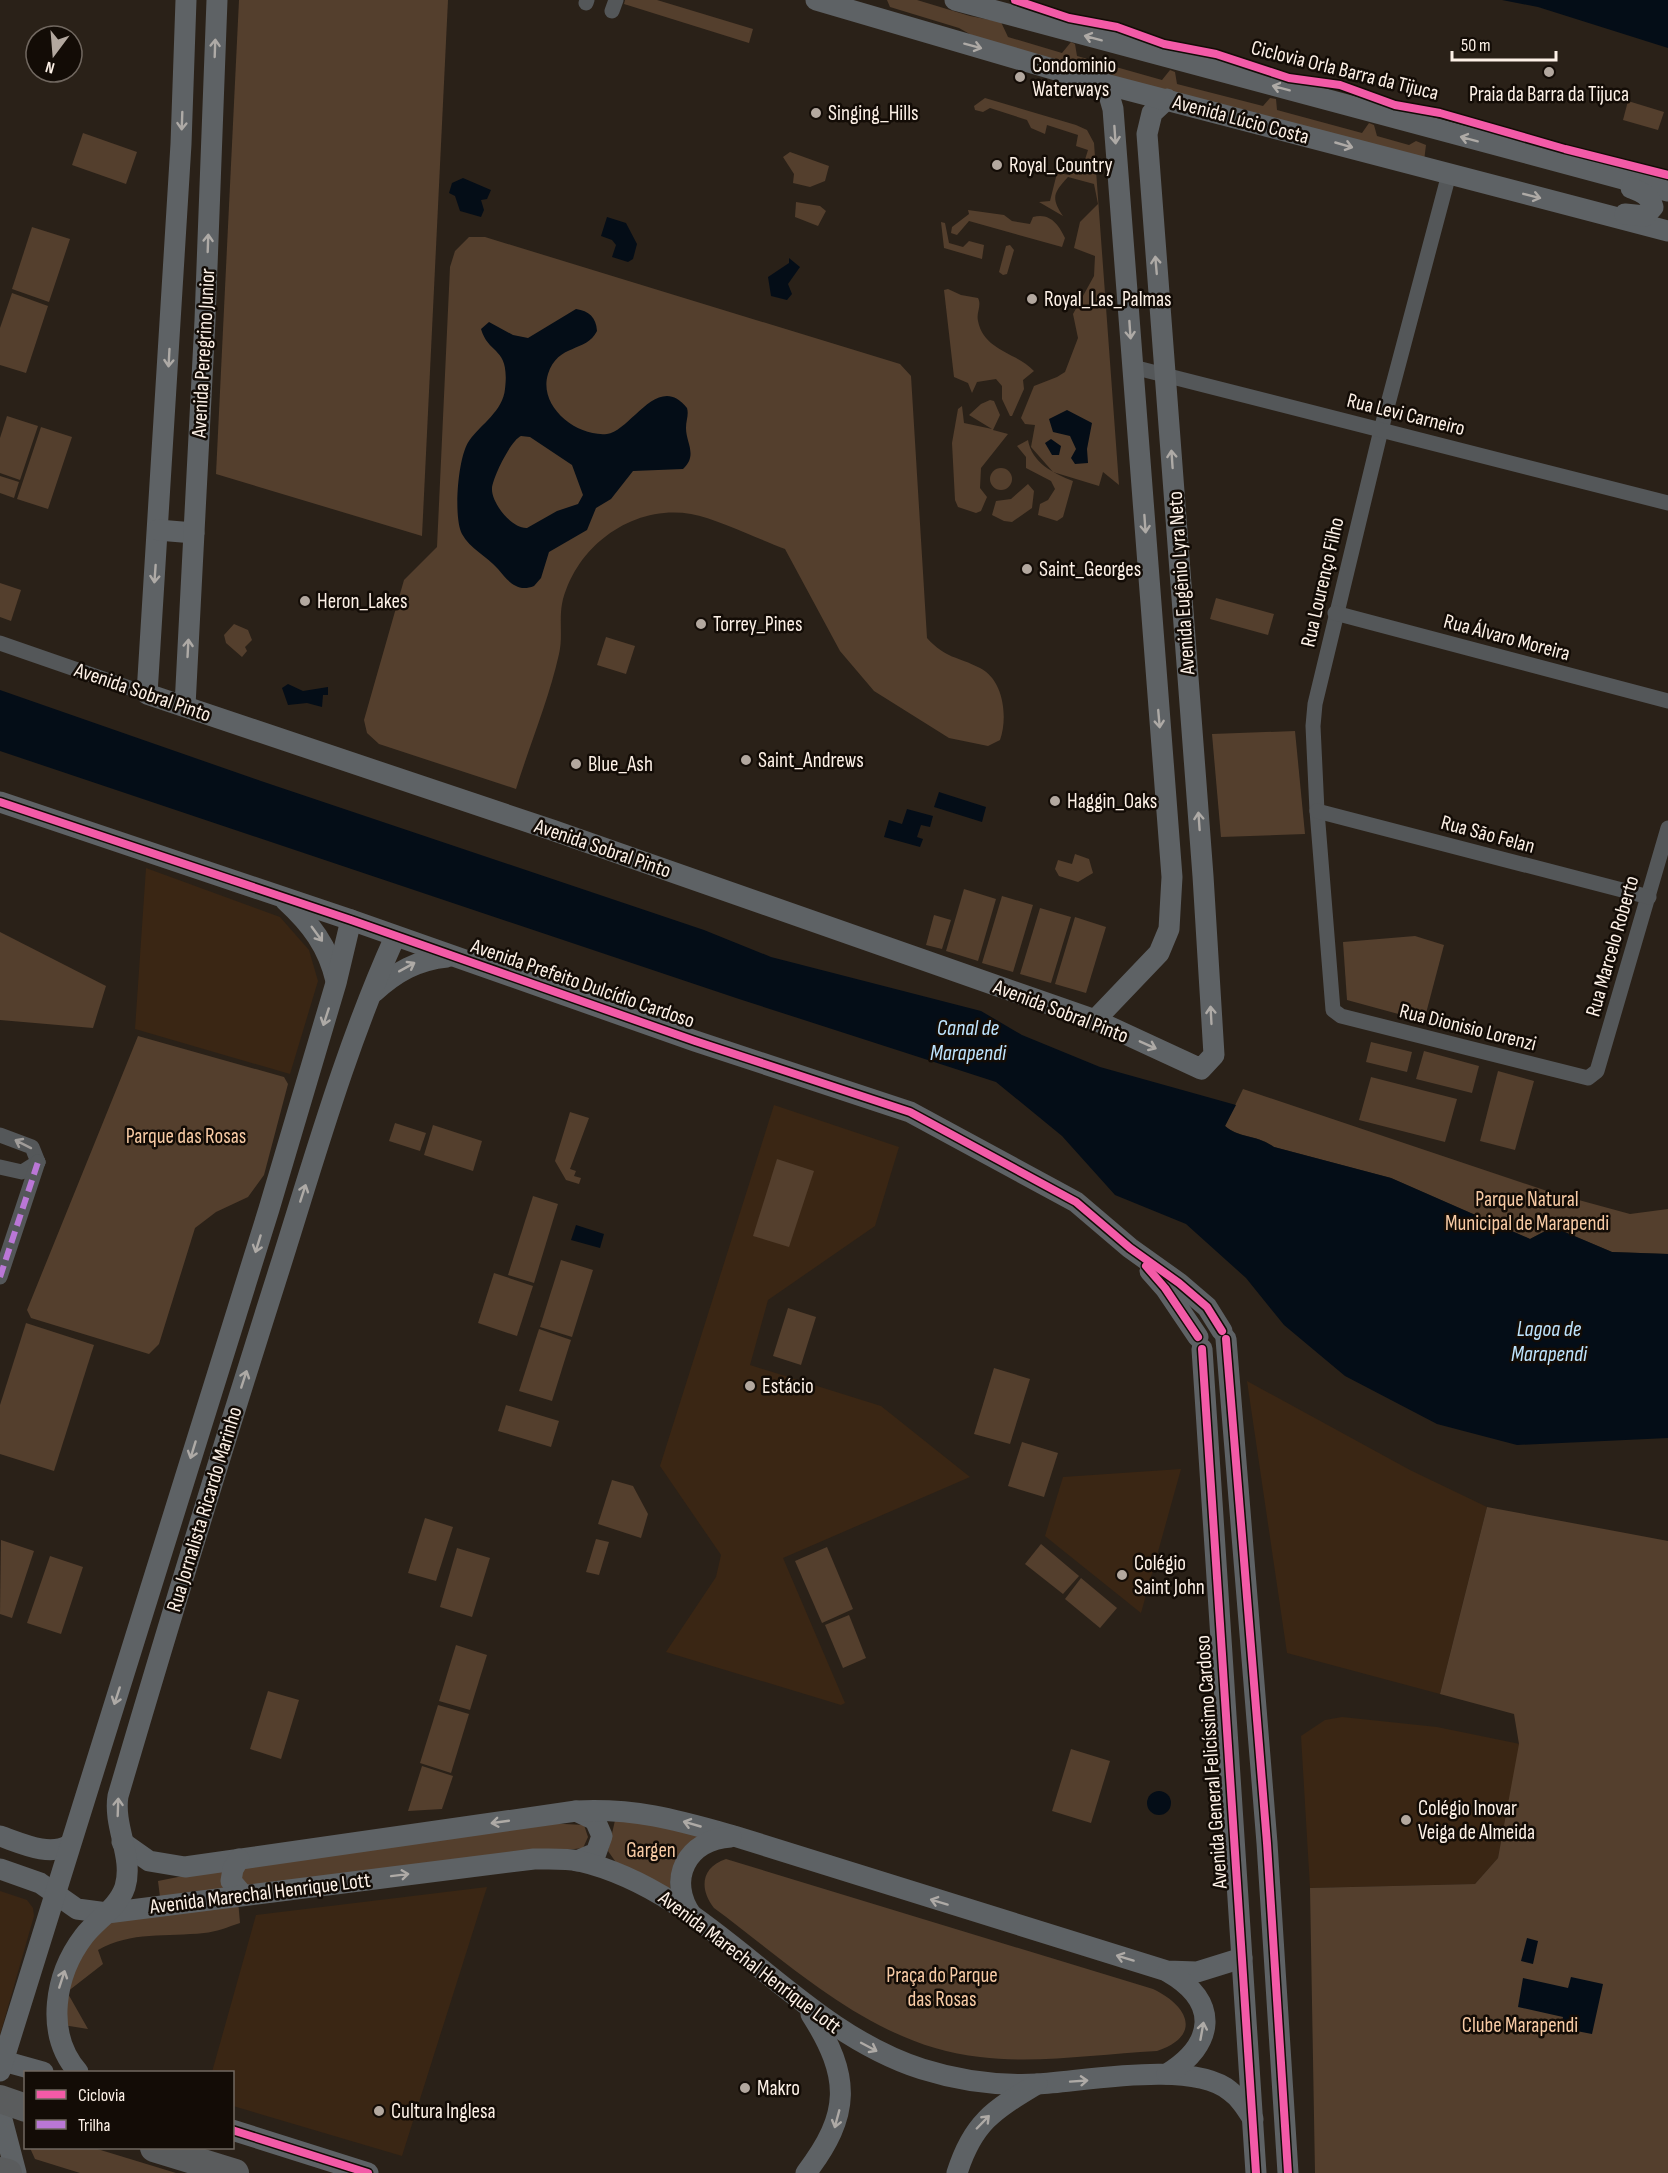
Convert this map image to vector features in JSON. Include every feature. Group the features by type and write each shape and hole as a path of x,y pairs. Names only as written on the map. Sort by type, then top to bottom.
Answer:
{"highway":[{"path":"0,2099 24,2107"},
{"path":"156,2149 235,2173"},
{"path":"0,2171 8,2173"}],"street":[{"name":"Avenida Peregrino Junior","path":"147,694 171,317 186,0"},
{"name":"Avenida Peregrino Junior","path":"185,706 205,320 217,0"},
{"name":"Avenida Lúcio Costa","path":"816,0 1097,82 1668,231"},
{"path":"879,0 884,11 937,37"},
{"name":"Avenida Lúcio Costa","path":"948,0 1668,191"},
{"name":"Avenida Eugênio Lyra Neto","path":"1095,1020 1159,953 1169,929 1172,877 1113,109 1108,95 1097,82"},
{"name":"Avenida Eugênio Lyra Neto","path":"1167,99 1152,112 1147,134 1203,876 1214,1055 1201,1069"},
{"name":"Rua Lourenço Filho","path":"1333,1010 1317,811 1313,726 1315,704 1335,613 1381,430 1449,174"},
{"path":"1588,210 1645,216 1653,207 1652,200 1645,194 1600,174"},
{"path":"171,317 205,320"},
{"name":"Rua Levi Carneiro","path":"1132,367 1166,373 1668,503"},
{"path":"158,530 194,533"},
{"path":"1151,615 1183,612"},
{"name":"Rua Álvaro Moreira","path":"1335,613 1668,701"},
{"name":"Avenida Sobral Pinto","path":"0,643 552,830 1095,1020 1201,1069"},
{"name":"Avenida Prefeito Dulcídio Cardoso","path":"0,802 351,920 694,1041 910,1112 1076,1202 1130,1248"},
{"name":"Rua São Felan","path":"1317,811 1649,897"},
{"name":"Rua Marcelo Roberto","path":"1595,1075 1668,828"},
{"path":"1172,877 1188,881 1203,876"},
{"path":"280,896 303,916 325,946 336,983"},
{"name":"Rua Jornalista Ricardo Marinho","path":"0,2064 269,1209 336,983 351,920"},
{"name":"Rua Jornalista Ricardo Marinho","path":"77,2071 65,2051 58,2030 56,2002 59,1984 69,1958 79,1943 107,1913 124,1888 127,1862 116,1809 118,1796 227,1431 295,1218 345,1063 369,996 395,937"},
{"path":"369,996 388,979 417,962 453,957"},
{"name":"Rua Dionisio Lorenzi","path":"1333,1010 1341,1016 1588,1078 1595,1075"},
{"path":"314,1053 345,1063"},
{"path":"0,1135 32,1147 38,1162 0,1277"},
{"path":"0,1167 22,1172 38,1162"},
{"path":"269,1209 295,1218"},
{"path":"1130,1248 1165,1288 1200,1343 1210,1353 1219,1351 1224,1335"},
{"path":"1130,1248 1179,1283 1207,1307 1224,1335 1242,1529 1287,2166 1273,2172 1256,2168"},
{"name":"Avenida General Felicíssimo Cardoso","path":"1200,1343 1256,2168"},
{"path":"201,1424 227,1431"},
{"path":"1214,1535 1216,1526 1224,1521 1236,1523 1242,1529"},
{"path":"130,1656 146,1653 156,1665"},
{"path":"1222,1659 1227,1666 1237,1668 1246,1664 1251,1656"},
{"name":"Avenida Marechal Henrique Lott","path":"122,1842 149,1861 185,1867 576,1811 613,1809 635,1811 734,1836 1167,1971 1197,1972 1242,1958"},
{"path":"576,1811 595,1820 602,1836 596,1853 577,1860"},
{"path":"692,1916 681,1892 680,1878 685,1865 703,1844 718,1837 734,1836"},
{"path":"6,1838 50,1851 69,1845"},
{"path":"1,1869 12,1865 17,1858 17,1850 6,1838"},
{"path":"1236,1861 1248,1852 1262,1855 1267,1860"},
{"path":"239,1859 233,1869 231,1881 243,1895"},
{"name":"Avenida Marechal Henrique Lott","path":"1,1869 30,1878 77,1909 107,1913 534,1859 577,1860 614,1871 650,1888 692,1916 806,2006 857,2041 909,2064 971,2080 1037,2084 1167,2074 1196,2076 1229,2090 1253,2119"},
{"path":"1167,1971 1195,1991 1203,2009 1204,2028 1199,2047 1186,2062 1167,2074"},
{"path":"806,2006 835,2057 841,2088 835,2127 825,2148 806,2173"},
{"path":"0,2064 33,2071"},
{"path":"957,2173 979,2125 996,2110 1037,2084"},
{"path":"0,2112 16,2173"},
{"path":"234,2131 368,2173"}],"shaded area":[{"path":"146,868 280,917 309,950 318,981 290,1074 135,1029"},
{"name":"Estácio","path":"774,1105 899,1147 875,1226 768,1300 750,1365 881,1406 970,1477 783,1558 845,1703 841,1705 666,1652 716,1577 721,1555 660,1466"},
{"path":"1247,1381 1410,1470 1487,1507 1440,1694 1287,1653"},
{"name":"Colégio Saint John","path":"1181,1469 1141,1613 1045,1536 1063,1477"},
{"name":"Colégio Inovar Veiga de Almeida","path":"1342,1717 1437,1727 1520,1744 1498,1858 1475,1884 1310,1888 1301,1736 1325,1720"},
{"path":"487,1887 402,2156 234,2106 234,2071 212,2071 256,1915"},
{"path":"0,1891 27,1900 33,1908 34,1916 0,2035"}],"green space":[{"path":"239,0 448,0 422,536 216,474"},
{"path":"625,0 657,0 753,29 749,43 624,4"},
{"path":"887,0 917,0 970,16 1001,22 1008,37 1062,53 1071,42 1075,44 1077,56 1162,80 1170,70 1175,72 1177,84 1263,106 1270,98 1276,99 1277,110 1362,133 1369,123 1374,125 1377,136 1409,145 1416,141 1426,145 1424,161 982,41 959,28 890,7"},
{"path":"985,98 1076,125 1087,130 1094,143 1119,485 1103,472 1099,486 1053,472 1031,447 1035,425 1025,424 1021,418 1034,386 1065,372 1078,338 1073,314 1094,276 1095,256 1074,248 1080,222 1098,204 1094,184 1068,177 1055,196 1063,216 1039,202 1050,201 1057,173 1070,175 1073,168 1082,169 1088,150 1076,146 1078,135 1047,125 1045,134 1031,128 1027,120 990,108 983,112 975,110 974,106"},
{"path":"1628,101 1664,112 1658,130 1623,120"},
{"path":"83,133 137,152 126,184 72,165"},
{"path":"790,152 829,166 825,181 810,187 793,183 794,174 783,157"},
{"path":"796,202 820,206 826,211 818,226 795,217"},
{"path":"968,210 1004,215 1012,221 1030,224 1033,217 1044,216 1057,224 1060,229 1065,238 1062,247 969,221 957,235 951,233 952,227 969,214"},
{"path":"941,222 945,223 949,243 963,247 969,241 984,245 982,259 944,248"},
{"path":"32,227 70,239 49,302 12,289"},
{"path":"469,237 485,237 900,364 911,376 927,638 946,654 980,668 994,681 999,690 1004,711 1000,740 988,746 949,738 874,691 840,651 785,549 713,520 691,514 669,513 648,516 628,523 593,547 579,564 562,604 560,648 555,671 516,789 379,744 367,733 364,720 404,580 437,547 450,267 455,251"},
{"path":"1010,245 1014,250 1007,274 1003,275 999,272 1006,246"},
{"path":"948,289 961,295 978,298 978,321 987,339 1034,371 1023,380 1024,389 1012,416 1002,399 1002,386 996,379 977,382 972,393 968,383 954,377 944,290"},
{"path":"12,293 48,306 26,373 0,365 0,328"},
{"path":"990,400 994,401 1000,415 993,430 1008,434 981,468 980,488 987,497 981,511 976,513 958,507 955,500 952,443 958,409 962,406 964,423 992,429 969,415 981,404"},
{"path":"7,416 38,426 20,480 0,473 0,438"},
{"path":"41,427 72,437 48,509 17,499"},
{"path":"1028,440 1034,455 1044,466 1073,481 1063,517 1057,521 1038,515 1040,504 1048,500 1055,489 1051,481 1026,468 1026,457 1017,446"},
{"path":"1001,468 1009,471 1012,479 1009,487 1001,490 993,487 990,479 993,471"},
{"path":"0,476 19,482 14,498 0,493"},
{"path":"1028,484 1034,491 1032,508 1012,522 992,515 996,501 1011,499"},
{"path":"0,583 21,590 11,621 0,617"},
{"path":"1216,598 1274,614 1268,635 1210,619"},
{"path":"234,624 248,630 252,640 245,647 247,651 242,657 226,643 224,635"},
{"path":"606,637 635,646 626,674 597,665"},
{"path":"1295,731 1305,834 1221,837 1212,734"},
{"path":"1075,854 1089,859 1093,873 1078,882 1059,876 1055,869 1058,860 1072,864"},
{"path":"964,889 996,899 978,961 946,951"},
{"path":"1002,896 1033,905 1013,972 982,963"},
{"path":"1040,908 1071,917 1051,983 1020,974"},
{"path":"934,915 951,920 942,949 926,945"},
{"path":"1075,917 1106,927 1086,993 1055,984"},
{"path":"0,932 106,986 93,1028 0,1020"},
{"path":"1415,936 1444,945 1424,1021 1347,1000 1343,942"},
{"name":"Parque das Rosas","path":"138,1036 284,1077 288,1084 264,1175 248,1197 216,1212 195,1228 159,1344 149,1354 31,1318 27,1310"},
{"path":"1371,1042 1412,1052 1407,1072 1366,1062"},
{"path":"1424,1051 1479,1066 1472,1093 1416,1079"},
{"path":"1498,1071 1534,1081 1515,1150 1480,1141"},
{"path":"1371,1077 1457,1099 1445,1142 1359,1120"},
{"name":"Parque Natural Municipal de Marapendi","path":"1243,1089 1553,1193 1630,1214 1668,1209 1668,1254 1612,1252 1553,1227 1530,1239 1391,1178 1274,1147 1261,1140 1237,1133 1225,1126"},
{"path":"570,1112 589,1118 570,1169 576,1171 574,1176 581,1178 579,1184 566,1180 555,1161"},
{"path":"395,1123 426,1133 420,1151 389,1141"},
{"path":"433,1125 482,1141 473,1171 424,1155"},
{"path":"777,1159 814,1171 789,1247 753,1236"},
{"path":"533,1196 558,1204 534,1283 508,1275"},
{"path":"561,1260 593,1270 572,1337 540,1327"},
{"path":"494,1273 533,1286 517,1336 478,1323"},
{"path":"788,1308 816,1317 801,1365 773,1356"},
{"path":"26,1323 94,1345 54,1471 0,1454 0,1405"},
{"path":"539,1329 571,1340 552,1401 519,1391"},
{"path":"994,1368 1030,1379 1010,1444 974,1434"},
{"path":"506,1405 559,1421 551,1447 498,1431"},
{"path":"1022,1442 1058,1453 1044,1497 1008,1486"},
{"path":"612,1480 633,1486 648,1514 641,1538 598,1524"},
{"name":"Clube Marapendi","path":"1487,1507 1668,1541 1668,2173 1315,2173 1310,1888 1475,1884 1498,1858 1519,1744 1514,1714 1440,1694"},
{"path":"425,1518 453,1527 436,1581 408,1573"},
{"path":"596,1539 609,1542 599,1575 586,1572"},
{"path":"1,1540 34,1551 12,1618 0,1614"},
{"path":"1041,1544 1079,1576 1063,1594 1025,1564"},
{"path":"827,1547 853,1609 822,1623 795,1561"},
{"path":"457,1548 490,1558 472,1617 440,1607"},
{"path":"50,1556 83,1567 61,1634 27,1623"},
{"path":"1081,1578 1117,1608 1100,1628 1065,1599"},
{"path":"849,1615 866,1658 843,1668 825,1625"},
{"path":"456,1645 487,1655 470,1710 439,1701"},
{"path":"268,1691 299,1700 281,1759 250,1749"},
{"path":"438,1705 469,1714 451,1773 420,1763"},
{"path":"1071,1749 1110,1761 1091,1823 1052,1811"},
{"path":"422,1766 453,1776 442,1809 408,1811"},
{"name":"Gargen","path":"616,1816 707,1834 671,1874 670,1892 622,1871 608,1851"},
{"path":"545,1823 584,1825 588,1837 583,1848 160,1897 158,1881 188,1875"},
{"name":"Praça do Parque das Rosas","path":"726,1859 1153,1989 1165,1996 1182,2012 1185,2029 1171,2045 1157,2051 1046,2059 980,2057 942,2050 906,2038 838,2001 714,1908 706,1893 705,1879 711,1867"},
{"path":"238,1900 240,1923 208,1932 136,1937 98,1950 103,1964 67,1992 88,2029 63,2025 60,2001 74,1961 88,1939 108,1922"},
{"path":"30,2149 97,2149 176,2173 80,2173 35,2159"}],"water":[{"path":"1502,0 1668,0 1668,48 1538,7"},
{"path":"463,178 491,190 487,199 481,200 484,210 481,217 460,211 455,196 449,193 452,183"},
{"path":"607,217 626,223 637,244 633,259 628,262 612,257 616,245 612,240 601,236"},
{"path":"789,258 800,267 788,284 792,294 787,300 771,296 768,277 789,263"},
{"path":"576,309 588,313 595,322 597,331 586,343 558,357 548,374 546,386 554,408 572,425 595,434 607,434 616,431 655,399 666,396 676,398 687,408 686,433 691,454 683,469 633,471 611,499 596,508 587,530 549,552 541,578 534,586 523,588 513,585 494,564 465,539 459,526 457,501 465,449 469,441 496,411 505,389 506,375 502,358 489,344 481,329 489,322 513,335 528,338","holes":["521,436 530,437 572,465 583,495 578,504 557,511 527,528 515,524 503,514 495,501 492,488 499,468 512,444"]},
{"path":"1067,410 1092,423 1087,449 1088,463 1075,464 1071,458 1076,449 1070,436 1053,432 1049,419"},
{"path":"1051,439 1061,446 1059,455 1052,455 1045,443"},
{"path":"288,684 303,691 328,687 328,695 323,695 322,707 307,703 288,705 282,688"},
{"name":"Lagoa de Marapendi","path":"0,690 261,781 704,930 771,957 981,1011 1022,1035 1100,1067 1236,1105 1225,1126 1236,1133 1274,1147 1391,1178 1530,1239 1553,1227 1612,1252 1668,1254 1668,1438 1517,1445 1437,1424 1345,1376 1284,1325 1246,1278 1186,1224 1115,1195 1062,1136 996,1082 739,999 0,751"},
{"path":"939,792 986,807 982,822 934,807"},
{"path":"907,809 933,816 930,827 921,825 917,837 923,839 920,847 884,837 889,820 902,824"},
{"path":"576,1225 604,1234 600,1248 571,1240"},
{"path":"1159,1791 1168,1794 1171,1803 1168,1812 1159,1815 1150,1812 1147,1803 1150,1794"},
{"path":"1527,1938 1538,1941 1533,1964 1521,1961"},
{"path":"1571,1977 1603,1984 1592,2034 1561,2028 1563,2017 1518,2007 1523,1978 1568,1988"}],"marked path":[{"path":"0,1277 38,1162"}],"cycle path":[{"name":"Ciclovia Orla Barra da Tijuca","path":"1015,0 1069,18 1117,27 1164,44 1216,54 1289,78 1340,85 1395,105 1440,113 1565,149 1668,175"},
{"path":"0,802 351,920 695,1041 910,1112 1076,1202 1130,1248 1179,1283 1207,1307 1222,1331"},
{"path":"1146,1266 1165,1288 1198,1337"},
{"path":"1226,1339 1267,1843 1288,2173"},
{"path":"1202,1349 1256,2173"},
{"path":"234,2131 368,2173"}],"place":[{"name":"Praia da Barra da Tijuca","path":"1549,72"},
{"name":"Condominio Waterways","path":"1020,77"},
{"name":"Singing_Hills","path":"816,113"},
{"name":"Royal_Country","path":"997,165"},
{"name":"Royal_Las_Palmas","path":"1032,299"},
{"name":"Saint_Georges","path":"1027,569"},
{"name":"Heron_Lakes","path":"305,601"},
{"name":"Torrey_Pines","path":"701,624"},
{"name":"Saint_Andrews","path":"746,760"},
{"name":"Blue_Ash","path":"576,764"},
{"name":"Haggin_Oaks","path":"1055,801"},
{"name":"Estácio","path":"750,1386"},
{"name":"Colégio Saint John","path":"1122,1575"},
{"name":"Colégio Inovar Veiga de Almeida","path":"1406,1820"},
{"name":"Makro","path":"745,2088"},
{"name":"Cultura Inglesa","path":"379,2111"}],"water label":[{"name":"Canal de Marapendi","path":"968,1040"}]}
